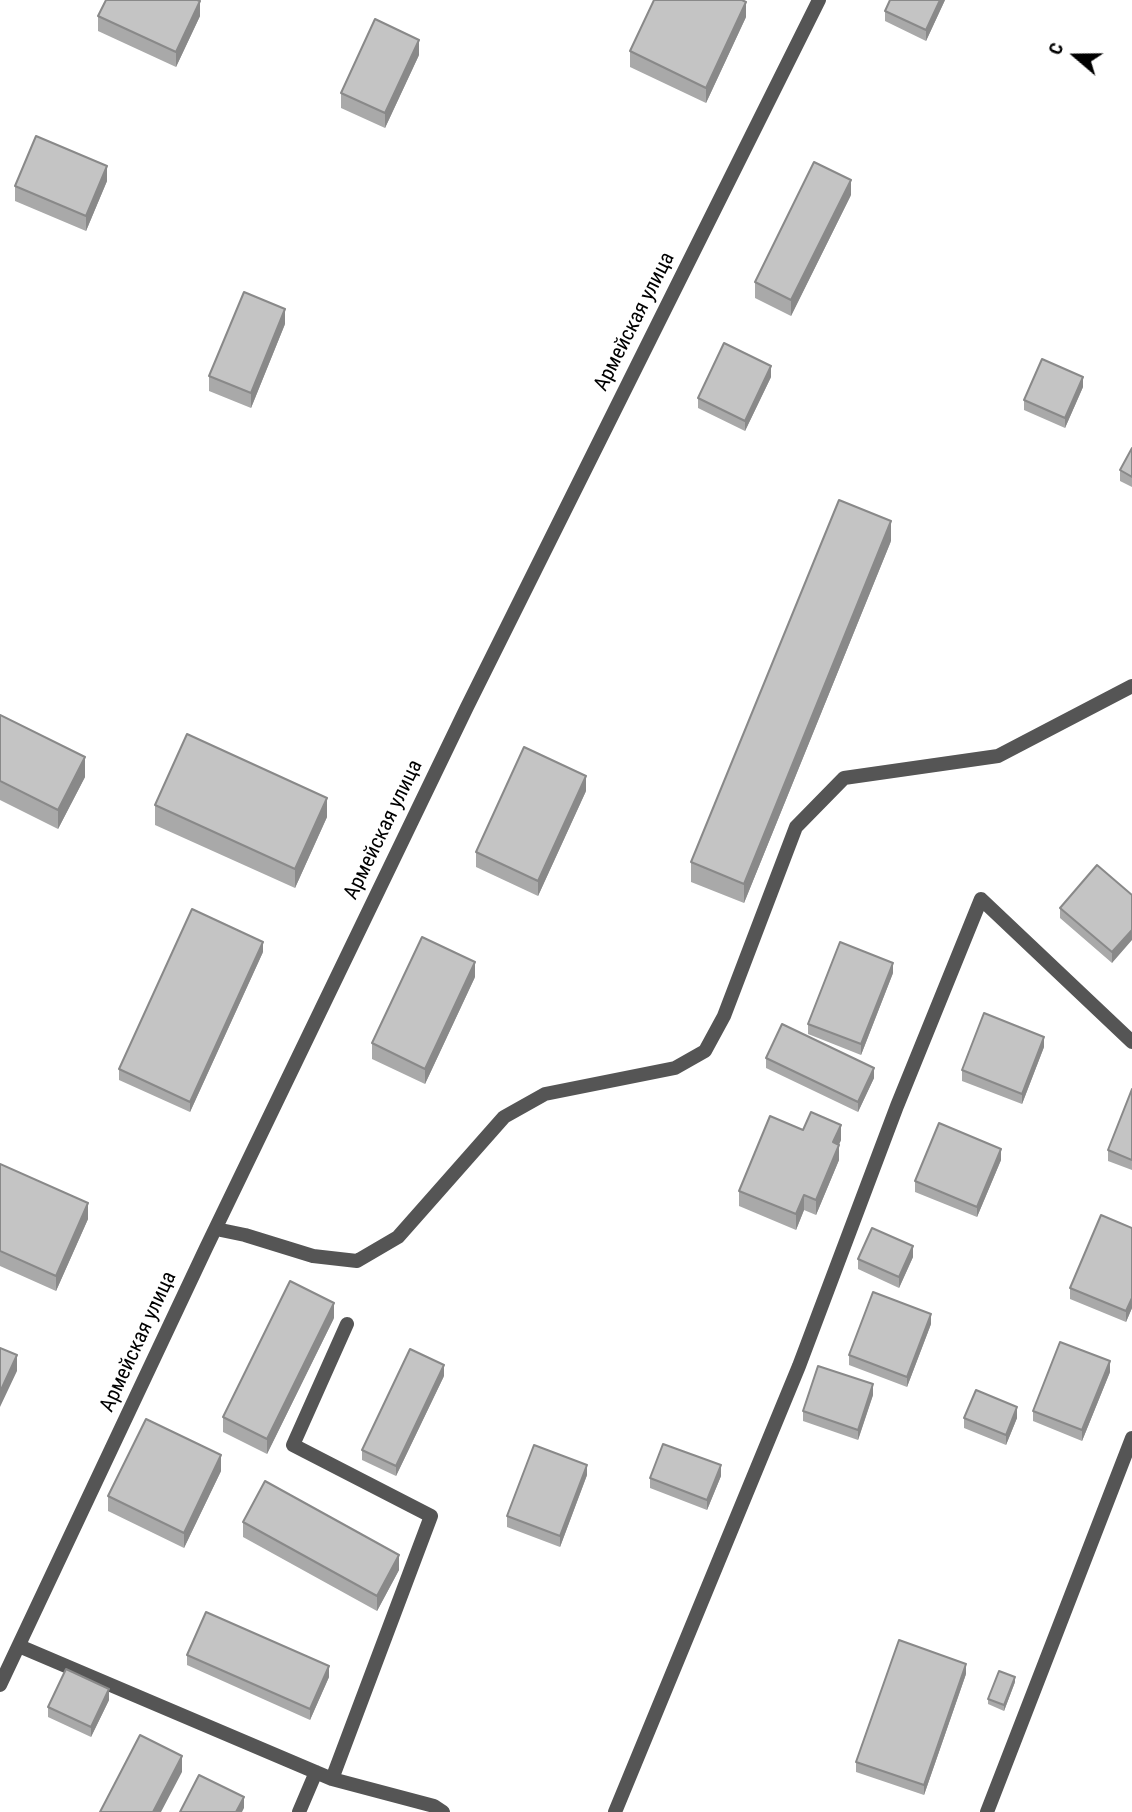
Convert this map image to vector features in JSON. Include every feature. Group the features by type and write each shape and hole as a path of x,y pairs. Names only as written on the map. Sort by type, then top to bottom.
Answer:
{"street":[{"name":"Армейская улица","path":"0,1685 467,706 819,0"},
{"path":"216,1230 245,1235 313,1256 357,1261 398,1237 504,1117 545,1094 675,1068 705,1051 723,1016 796,827 844,778 998,755 1132,685"},
{"path":"615,1812 799,1366 892,1119 981,899 1132,1042"},
{"path":"332,1779 431,1516 293,1445 348,1324"},
{"path":"988,1812 1132,1438"},
{"path":"19,1646 332,1779 434,1806 443,1812"},
{"path":"299,1812 316,1772"}],"building":[{"path":"106,0 200,1 176,52 98,16"},
{"path":"654,0 746,2 706,88 630,51"},
{"path":"890,0 940,0 926,30 885,11"},
{"path":"375,19 419,40 385,113 341,93"},
{"path":"36,136 107,166 86,216 15,186"},
{"path":"814,162 851,180 791,300 755,282"},
{"path":"244,292 285,309 251,393 209,376"},
{"path":"724,343 771,366 745,421 698,398"},
{"path":"1042,359 1083,377 1065,418 1024,400"},
{"path":"1132,448 1132,477 1120,470"},
{"path":"839,500 891,521 744,884 691,862"},
{"path":"0,715 85,757 58,810 0,781"},
{"path":"187,734 327,798 295,869 155,805"},
{"path":"524,747 586,776 538,881 476,852"},
{"path":"1097,865 1132,895 1132,930 1112,952 1060,908"},
{"path":"192,909 263,942 190,1102 119,1069"},
{"path":"422,937 475,962 425,1069 372,1043"},
{"path":"840,942 893,963 861,1044 808,1024"},
{"path":"984,1013 1044,1037 1022,1094 962,1070"},
{"path":"782,1024 874,1068 858,1102 766,1058"},
{"path":"1132,1089 1132,1160 1108,1150"},
{"path":"811,1112 841,1125 833,1142 839,1145 816,1200 804,1195 796,1214 739,1191 770,1116 803,1130"},
{"path":"939,1123 1001,1149 977,1207 915,1181"},
{"path":"0,1164 88,1203 56,1276 0,1251"},
{"path":"1101,1215 1132,1228 1132,1298 1126,1311 1070,1288"},
{"path":"872,1228 913,1246 899,1277 858,1259"},
{"path":"290,1281 334,1303 267,1439 223,1417"},
{"path":"873,1292 931,1314 907,1377 849,1355"},
{"path":"1060,1342 1110,1361 1082,1430 1033,1411"},
{"path":"0,1348 17,1355 0,1392"},
{"path":"410,1349 444,1365 396,1466 362,1450"},
{"path":"818,1366 873,1384 858,1430 803,1411"},
{"path":"976,1390 1017,1407 1006,1435 964,1418"},
{"path":"146,1419 221,1455 184,1533 108,1496"},
{"path":"663,1444 721,1465 707,1500 650,1478"},
{"path":"534,1445 587,1465 560,1536 507,1516"},
{"path":"265,1481 399,1555 377,1596 243,1522"},
{"path":"206,1612 329,1666 310,1709 187,1655"},
{"path":"899,1640 966,1664 924,1785 856,1762"},
{"path":"66,1669 109,1689 91,1727 48,1707"},
{"path":"999,1671 1015,1677 1004,1705 988,1699"},
{"path":"140,1735 182,1756 153,1812 100,1812"},
{"path":"199,1775 244,1797 236,1812 180,1812"}]}
